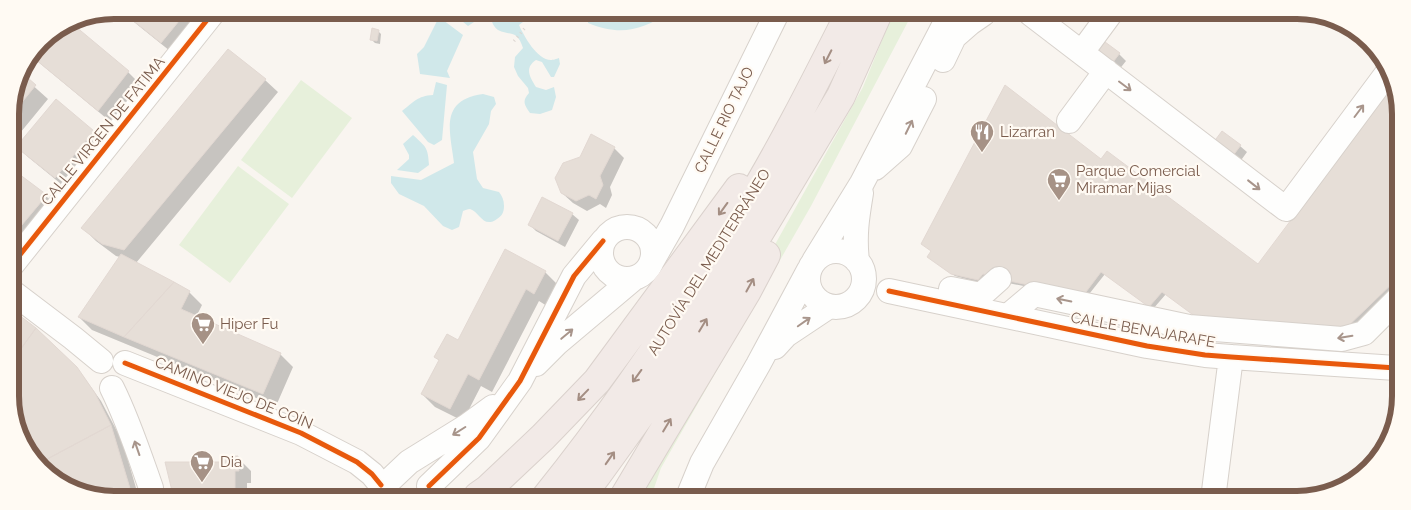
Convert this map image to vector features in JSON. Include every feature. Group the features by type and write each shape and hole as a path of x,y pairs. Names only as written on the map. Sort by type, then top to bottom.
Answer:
{"highway":[{"name":"AUTOVÍA DEL MEDITERRÁNEO","path":"551,491 575,461 666,336 745,209 805,101 847,19"},
{"name":"AUTOVÍA DEL MEDITERRÁNEO","path":"585,491 695,339 841,96 875,19"},
{"path":"628,491 747,290 813,170 841,96"},
{"path":"485,491 543,437 596,381 805,101"}],"street":[{"name":"CALLE VIRGEN DE FATIMA","path":"19,256 208,19"},
{"name":"CALLE RIO TAJO","path":"652,261 672,226 774,19"},
{"path":"690,491 702,463 812,266 864,179 947,19"},
{"path":"859,264 850,255 840,251 822,255 812,266 808,279 809,289 814,298 828,307 837,308 853,302 859,296 863,288 864,279 854,242 864,179 900,146 954,37 976,19"},
{"path":"1037,19 1286,209 1385,76"},
{"path":"1082,52 1106,19"},
{"path":"1069,120 1106,71"},
{"path":"640,230 672,226"},
{"path":"381,487 409,462 467,426 516,386 557,343 633,279 642,275 648,269 654,252 647,236 640,230 632,227 616,229 608,234 601,249 603,265 608,272 616,277 624,280 633,279"},
{"path":"381,487 401,477 411,477 421,481 433,491 479,438 516,386 574,276 604,241"},
{"name":"CALLE BENAJARAFE","path":"859,264 874,280 895,292"},
{"path":"895,292 914,280 981,295 999,279"},
{"name":"CALLE BENAJARAFE","path":"859,296 871,292 895,292 1147,346 1205,355 1392,368"},
{"path":"1008,316 1034,294 1189,327 1342,338 1364,333 1392,305"},
{"path":"19,296 101,361"},
{"path":"758,365 786,335 828,307"},
{"path":"1350,365 1392,324"},
{"path":"116,357 125,363 128,372 122,385 112,388 103,385 97,376 98,366 101,361 105,358 116,357"},
{"path":"1213,491 1231,357"},
{"name":"CAMINO VIEJO DE COÍN","path":"125,363 301,432 357,462 372,474 381,487"},
{"path":"112,388 136,445 151,491"}],"path":[{"path":"514,41 525,28"}],"green space":[{"path":"891,19 909,19 811,206 661,468 653,491 639,491 644,479 863,87"},
{"path":"301,80 352,118 292,198 241,160"},
{"path":"238,166 289,204 230,283 179,245"}],"water":[{"path":"438,19 442,19 463,35 447,71 450,78 420,74 417,54 424,47"},
{"path":"460,19 477,19 477,20 468,26"},
{"path":"491,19 527,19 519,25 536,52 546,59 559,58 560,64 554,77 551,77 542,62 536,60 529,69 530,76 536,87 546,90 554,87 556,97 552,110 540,114 530,113 525,105 525,98 529,93 528,88 518,76 514,67 515,57 523,48 521,42 512,34 498,30"},
{"path":"588,19 657,19 649,24 630,30 610,29 588,23"},
{"path":"436,82 447,85 442,140 434,145 428,142 402,111 419,98 433,95"},
{"path":"483,94 494,97 496,104 491,111 489,124 473,152 477,179 483,188 499,192 503,200 504,210 499,218 492,222 485,221 470,209 463,211 459,227 452,230 443,226 424,206 399,194 391,183 391,176 421,180 454,163 450,129 453,110 459,103 469,97"},
{"path":"413,135 426,148 429,165 418,173 397,170 409,159 403,144"}],"building":[{"path":"131,19 181,19 161,43"},
{"path":"76,26 129,71 98,111 36,60 46,46"},
{"path":"372,28 379,30 377,41 370,40"},
{"path":"1101,39 1120,53 1110,66 1092,51"},
{"path":"228,49 266,79 124,250 102,244 81,228"},
{"path":"26,76 36,85 19,106"},
{"name":"Parque Comercial Miramar Mijas","path":"1005,85 1101,159 1107,151 1258,264 1389,90 1392,113 1392,284 1342,332 1200,320 1162,292 1149,307 1101,272 1083,296 983,274 978,280 951,274 927,257 931,251 921,244"},
{"path":"56,99 94,131 55,178 19,149 19,143"},
{"path":"1222,131 1241,145 1232,157 1213,143"},
{"path":"591,134 615,147 600,176 603,185 596,199 589,195 576,201 561,193 555,178 563,163 580,157"},
{"path":"19,174 47,195 19,228"},
{"path":"542,197 573,213 558,241 528,225"},
{"path":"505,249 546,271 534,294 526,289 479,380 468,374 450,409 421,394 439,360 434,357 447,334 458,340"},
{"path":"121,254 174,282 124,337 78,317"},
{"name":"Hiper Fu","path":"174,282 190,291 181,309 281,353 263,394 124,337"},
{"path":"19,315 36,328 19,351"},
{"path":"36,328 77,367 95,393 111,425 44,461 28,439 21,415 19,403 19,351"},
{"path":"111,425 131,491 101,490 71,482 44,461"},
{"name":"Dia","path":"238,456 239,471 235,471 235,491 172,491 165,462 223,462 222,457"}],"cycle path":[{"path":"19,256 208,19"},
{"path":"429,486 479,438 520,381 574,276 603,241"},
{"path":"889,291 1147,346 1205,355 1392,368"},
{"path":"125,363 301,433 357,462 372,474 381,485"}],"place":[{"name":"Lizarran","path":"982,153"},
{"name":"Parque Comercial Miramar Mijas","path":"1059,201"},
{"name":"Hiper Fu","path":"203,345"},
{"name":"Dia","path":"202,483"}]}
